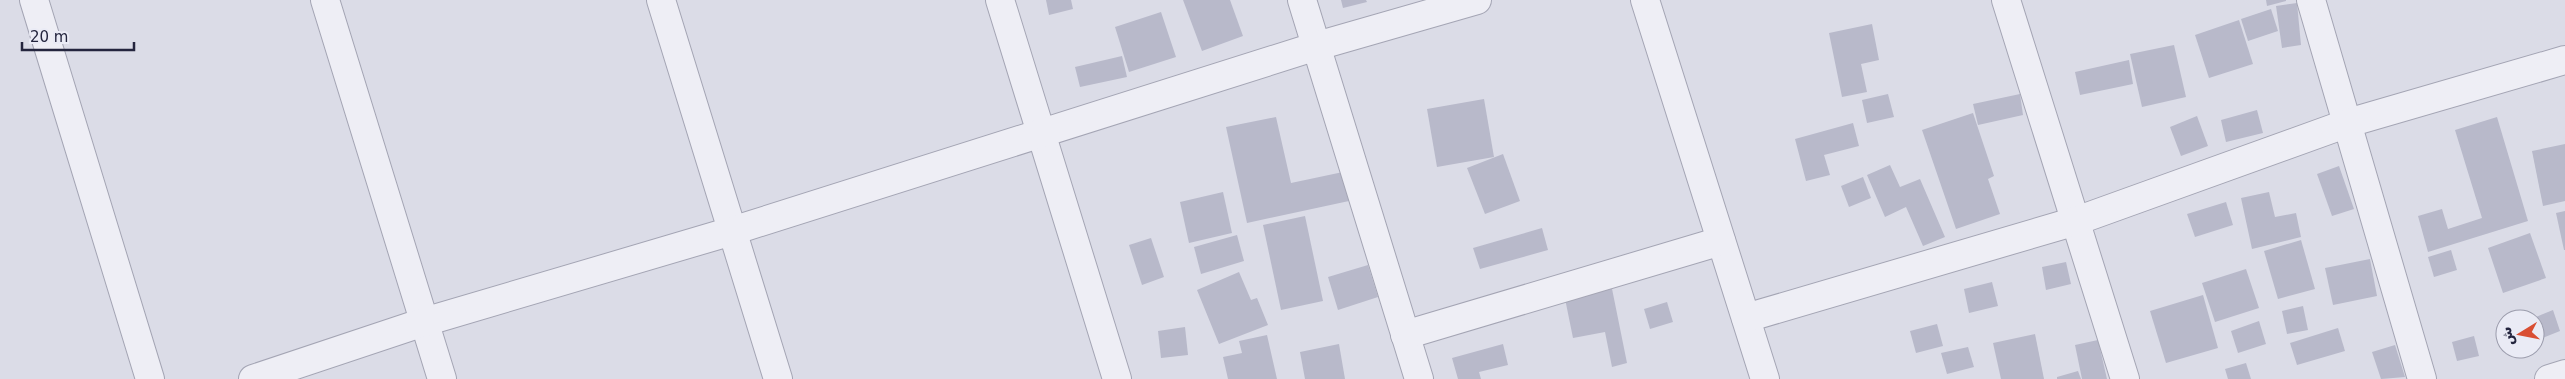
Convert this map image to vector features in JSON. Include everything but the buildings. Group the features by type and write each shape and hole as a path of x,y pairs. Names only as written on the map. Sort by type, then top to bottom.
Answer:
{"street":[{"path":"34,0 150,379"},
{"path":"325,0 442,379"},
{"path":"661,0 778,379"},
{"path":"1000,0 1043,134 1117,379"},
{"path":"1302,0 1419,379"},
{"path":"252,379 424,322 732,231 1317,46 1477,0"},
{"path":"1645,0 1765,379"},
{"path":"2006,0 2125,379"},
{"path":"2311,0 2422,379"},
{"path":"1746,318 2076,221 2348,123 2565,60"},
{"path":"1405,334 1722,241"},
{"path":"2549,379 2565,374"}]}
